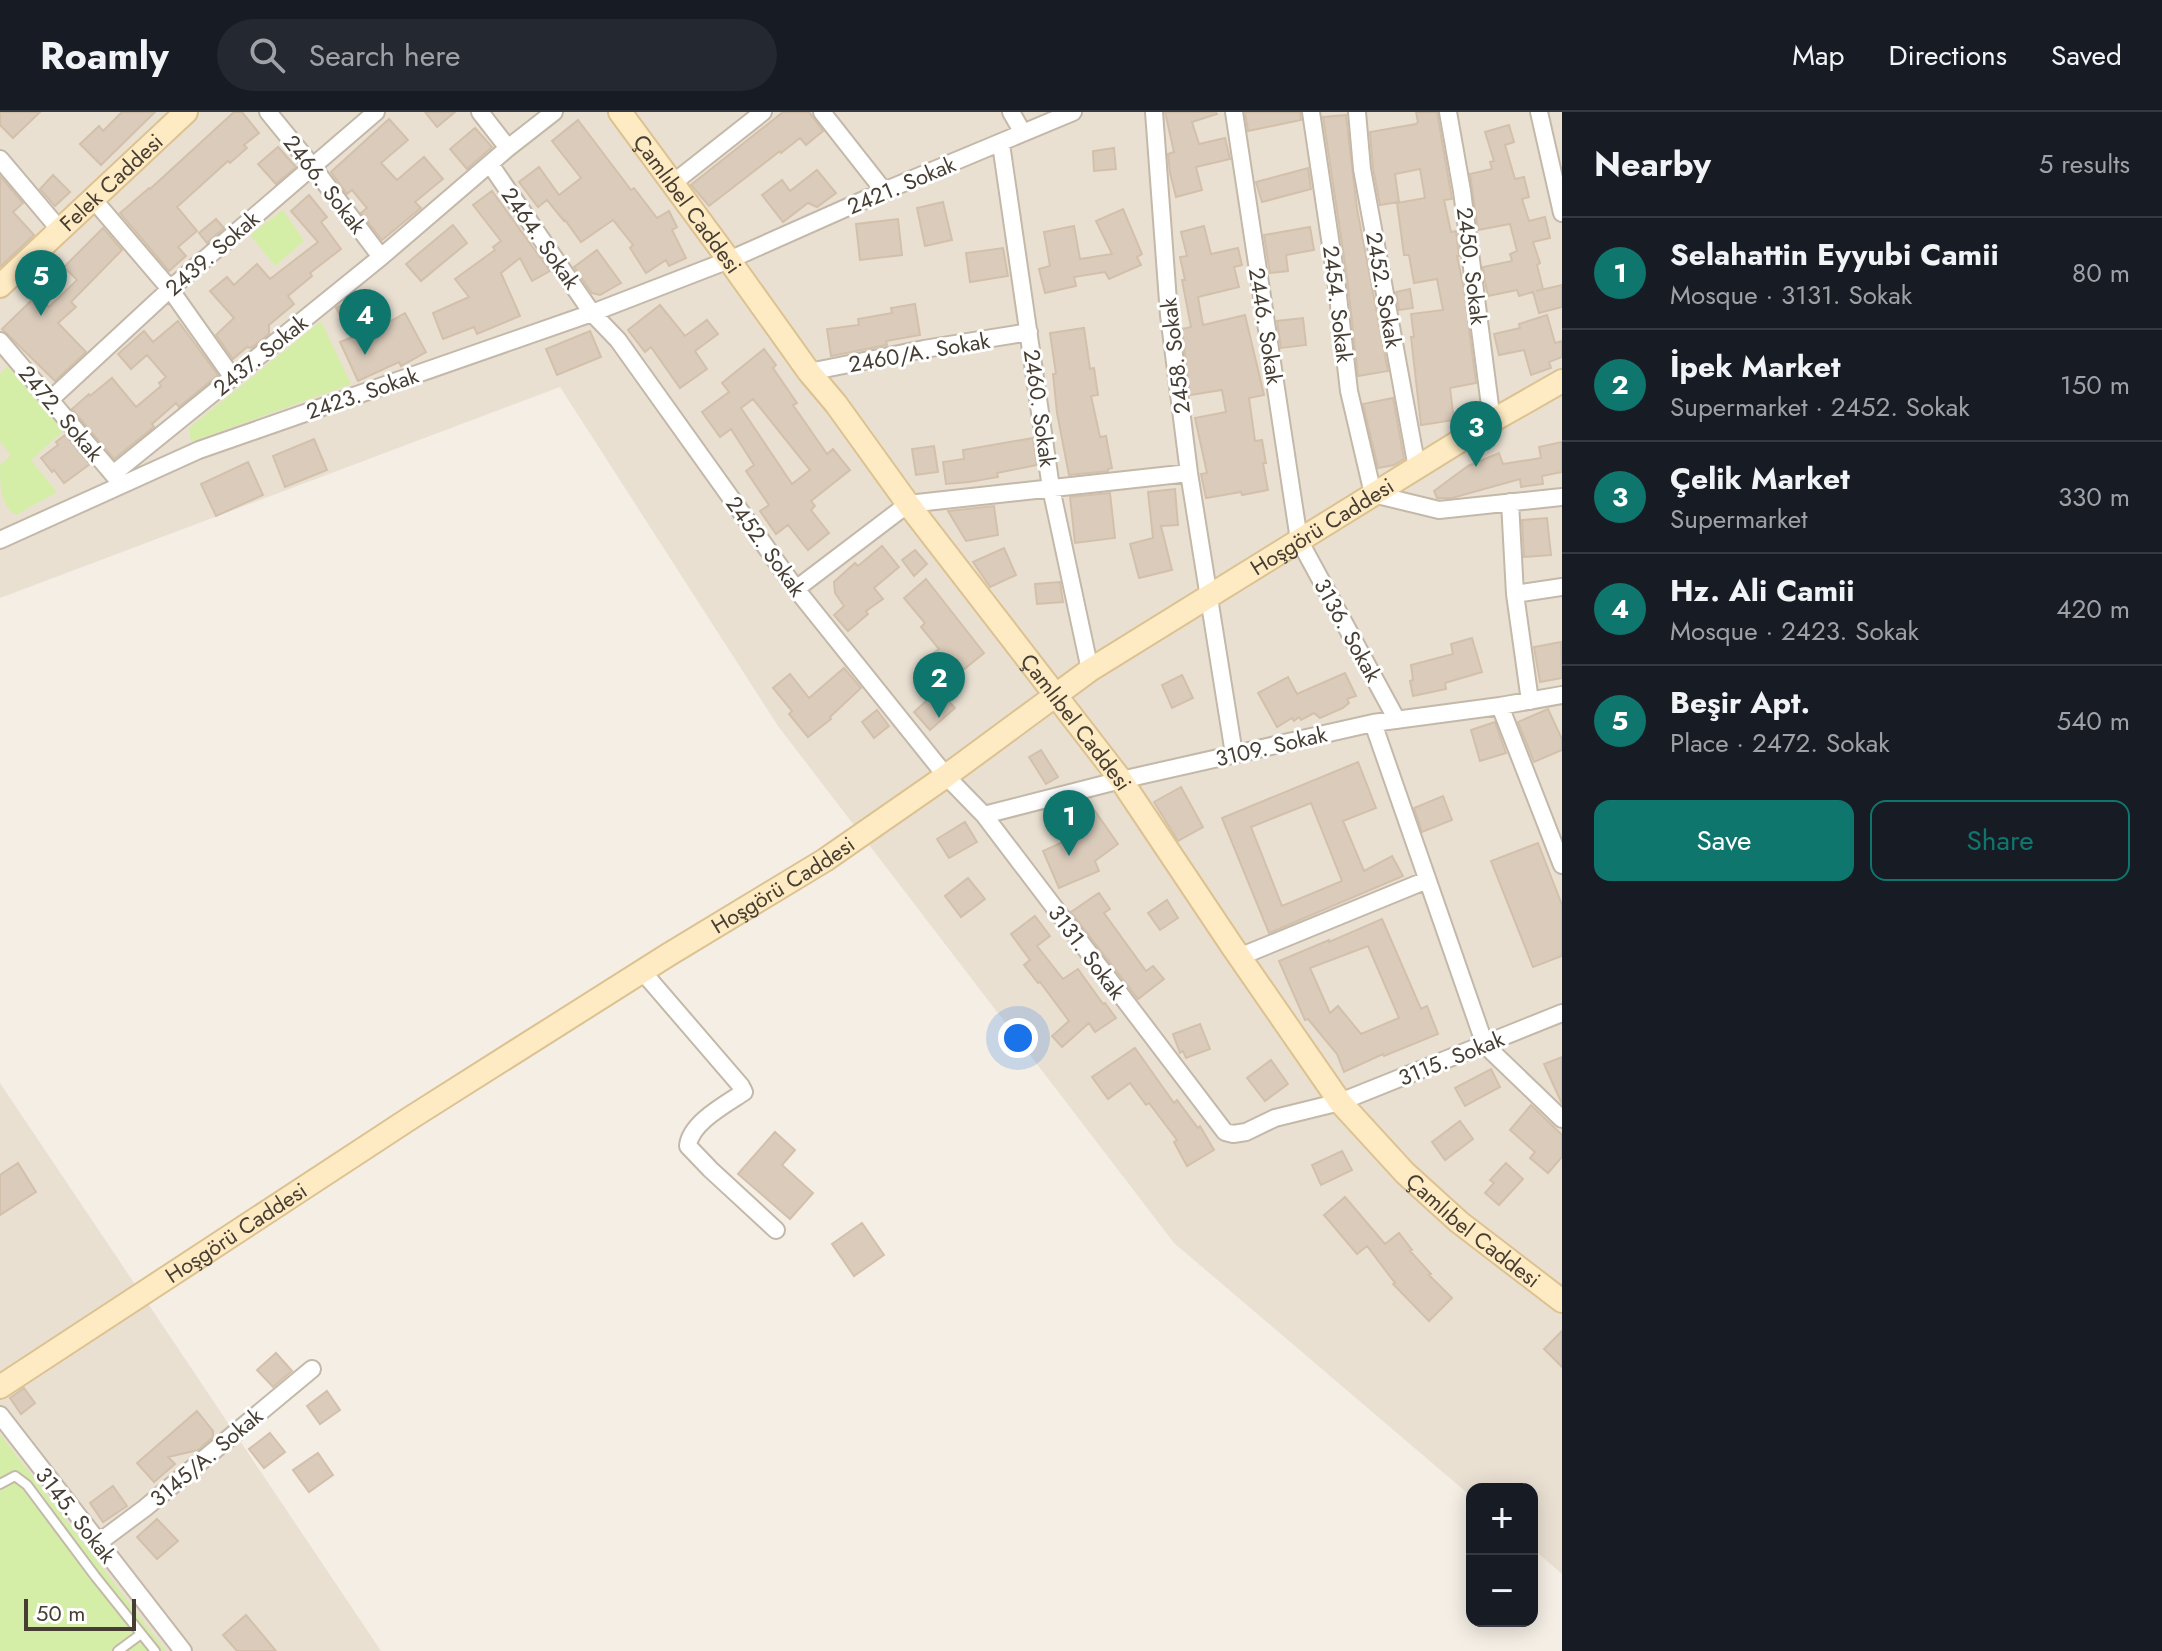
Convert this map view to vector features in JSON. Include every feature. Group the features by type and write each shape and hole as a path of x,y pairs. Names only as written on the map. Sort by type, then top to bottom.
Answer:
{"street":[{"name":"Felek Caddesi","path":"0,286 186,112"},
{"name":"2466. Sokak","path":"268,112 381,257"},
{"name":"2439. Sokak","path":"51,399 170,289 376,112"},
{"path":"480,112 508,148"},
{"name":"2437. Sokak","path":"118,479 233,378 554,112"},
{"name":"Çamlıbel Caddesi","path":"620,112 809,372 1121,780 1340,1102 1405,1173 1459,1222 1562,1301"},
{"path":"673,183 763,112"},
{"path":"822,112 884,191"},
{"path":"1011,112 1023,133"},
{"name":"2421. Sokak","path":"729,260 1073,112"},
{"name":"2458. Sokak","path":"1154,112 1169,315 1189,473 1234,754"},
{"name":"2446. Sokak","path":"1234,112 1299,540"},
{"name":"2454. Sokak","path":"1311,112 1349,391 1373,494"},
{"name":"2452. Sokak","path":"1357,112 1362,169 1417,468"},
{"name":"2450. Sokak","path":"1448,112 1462,191 1492,421"},
{"path":"1539,112 1562,213"},
{"name":"2460. Sokak","path":"1001,144 1051,488 1090,670"},
{"path":"0,159 60,230"},
{"name":"2464. Sokak","path":"490,164 592,313"},
{"path":"93,199 170,289 233,378"},
{"name":"2423. Sokak","path":"3,535 118,479 592,313 729,260"},
{"name":"2452. Sokak","path":"592,313 618,340 796,589 946,776"},
{"name":"2460/A. Sokak","path":"809,372 1029,332"},
{"name":"2472. Sokak","path":"0,341 118,479"},
{"name":"Hoşgörü Caddesi","path":"0,1387 412,1117 642,971 825,860 1090,670 1492,421 1562,381"},
{"path":"796,589 908,504 1189,473"},
{"path":"1373,494 1439,510 1562,497"},
{"path":"1510,502 1515,594 1530,701"},
{"name":"3136. Sokak","path":"1299,540 1397,720"},
{"path":"1515,594 1562,587"},
{"name":"3109. Sokak","path":"984,815 1121,780 1373,723 1562,695"},
{"path":"1500,706 1562,865"},
{"path":"1373,723 1485,1045 1562,1119"},
{"name":"3131. Sokak","path":"946,776 984,815 1225,1132"},
{"path":"1239,957 1427,880"},
{"path":"642,971 744,1092 710,1114 689,1136 688,1146 776,1230"},
{"name":"3115. Sokak","path":"1225,1132 1246,1132 1275,1118 1340,1102 1562,1013"},
{"name":"3145/A. Sokak","path":"98,1543 145,1508 312,1369"},
{"name":"3145. Sokak","path":"0,1415 183,1651"}],"lane":[{"path":"0,1484 15,1476 27,1485 155,1651"},
{"path":"118,1651 141,1634"}],"shaded area":[{"path":"0,112 1562,112 1562,1574 1538,1553 1538,1483 1466,1483 1466,1492 1174,1243 778,726 560,387 0,598"},
{"path":"0,1083 381,1651 0,1651"}],"green space":[{"path":"283,210 304,241 275,266 250,235"},
{"path":"321,321 351,384 191,442 189,428"},
{"path":"7,366 64,430 31,460 57,492 16,515 4,500 0,480 0,465 11,455 0,442 0,374"},
{"path":"0,1434 166,1651 0,1651"}],"building":[{"path":"0,112 40,112 13,138 0,125"},
{"path":"122,112 155,112 101,165 80,144 99,126 103,131"},
{"path":"234,112 242,112 259,133 244,145 247,148 177,207 197,231 178,247 186,256 169,271 120,213"},
{"path":"425,112 455,112 437,127"},
{"path":"783,112 809,112 823,131 806,145 800,138 780,151 709,206 691,185"},
{"path":"1165,112 1217,114 1192,122 1199,144 1225,138 1230,159 1196,167 1202,190 1176,197 1168,154 1174,152"},
{"path":"1245,112 1300,112 1301,120 1248,131"},
{"path":"1416,112 1437,112 1452,199 1444,200 1451,232 1456,231 1476,383 1450,388 1454,420 1421,425 1411,314 1443,310 1437,279 1414,283 1409,255 1404,255 1397,203 1425,198 1420,169 1395,174 1399,202 1380,205 1370,132 1416,124"},
{"path":"1346,115 1357,209 1388,371 1358,376 1323,117"},
{"path":"389,119 408,140 381,163 397,180 424,157 443,179 415,202 421,208 382,240 361,213 367,208 352,190 347,194 331,172"},
{"path":"578,120 631,190 634,188 657,218 669,211 677,227 672,230 686,258 669,266 666,260 646,273 630,248 633,245 613,220 581,242 547,200 538,207 519,182 539,167 559,195 581,178 552,141"},
{"path":"1509,125 1514,142 1505,145 1515,179 1524,177 1529,197 1522,199 1529,221 1545,217 1550,238 1533,242 1540,263 1537,265 1543,289 1536,291 1562,285 1562,307 1539,313 1533,292 1519,296 1517,290 1488,296 1484,277 1483,267 1512,261 1510,254 1517,251 1510,224 1478,230 1470,174 1492,169 1490,162 1494,161 1485,132"},
{"path":"475,128 492,147 467,169 450,149"},
{"path":"278,147 296,167 276,184 258,164"},
{"path":"1114,148 1116,169 1094,171 1093,151"},
{"path":"1308,168 1311,189 1262,202 1256,182"},
{"path":"817,170 836,193 817,207 808,203 783,222 762,195 782,180 790,191"},
{"path":"53,175 70,192 55,206 40,189"},
{"path":"0,176 23,203 13,212 34,235 0,267"},
{"path":"492,191 550,271 532,281 520,258 501,273 520,316 477,334 474,327 443,339 433,313 469,297 455,279 495,250 493,247 501,241 473,205"},
{"path":"309,195 327,217 321,222 341,249 310,273 312,276 288,296 294,304 269,325 269,334 233,359 216,335 234,318 210,291 227,277 234,285 257,264 270,279 318,242 291,211"},
{"path":"943,202 952,240 925,246 917,208"},
{"path":"1123,209 1142,254 1137,257 1141,265 1109,279 1105,272 1074,277 1076,286 1045,293 1039,269 1050,266 1044,232 1074,226 1080,259 1112,254 1096,221"},
{"path":"216,219 224,228 207,243 199,233"},
{"path":"898,219 902,255 860,260 856,224"},
{"path":"453,225 467,243 421,281 406,264"},
{"path":"1204,226 1211,254 1238,248 1242,265 1234,267 1239,287 1198,297 1203,325 1245,315 1264,395 1249,398 1255,441 1262,440 1268,490 1206,498 1201,474 1207,473 1195,418 1226,412 1222,390 1190,395 1182,329 1191,327 1180,257 1187,256 1181,232"},
{"path":"1310,227 1314,250 1286,255 1288,271 1270,273 1264,235"},
{"path":"103,228 122,250 71,302 76,307 58,323 86,352 55,381 2,329 37,295 49,307 77,280 64,267"},
{"path":"1003,248 1008,276 970,282 966,253"},
{"path":"597,250 621,283 600,295 592,293 574,267"},
{"path":"1410,289 1413,308 1399,310 1396,292"},
{"path":"351,300 373,331 405,313 426,352 401,366 399,362 358,381 340,342 352,337 336,308"},
{"path":"915,304 920,335 831,356 827,329 859,325 858,319 892,313 891,308"},
{"path":"660,305 685,336 707,320 718,334 695,351 707,369 680,388 651,347 645,352 628,330"},
{"path":"1547,315 1555,343 1562,341 1562,357 1549,362 1551,368 1531,375 1524,350 1499,355 1494,334 1520,328 1519,324"},
{"path":"1303,318 1306,345 1281,348 1277,321"},
{"path":"178,321 218,375 179,407 176,403 152,424 154,427 114,459 72,409 112,378 136,407 161,386 159,383 166,377 147,355 131,369 118,354 144,331 153,342"},
{"path":"1084,328 1090,369 1094,368 1098,395 1091,396 1100,437 1106,436 1112,468 1069,475 1057,413 1053,374 1056,374 1050,333"},
{"path":"590,331 601,357 557,375 546,349"},
{"path":"764,349 797,403 793,405 827,454 833,449 850,470 811,501 815,506 811,510 829,533 808,550 788,525 776,534 760,511 769,505 746,471 754,465 731,429 720,437 702,412 729,392 722,383","holes":["753,399 810,470 792,484 741,408"]},
{"path":"1393,398 1404,459 1378,468 1363,404"},
{"path":"65,435 90,464 64,483 41,458"},
{"path":"1033,438 1037,465 997,473 998,477 946,484 943,462 964,459 963,450"},
{"path":"314,439 327,470 285,487 273,456"},
{"path":"1562,442 1562,472 1542,476 1543,484 1521,487 1520,479 1452,498 1437,498 1434,491 1468,466 1499,453 1503,464 1541,458 1539,447"},
{"path":"934,446 938,472 916,475 912,449"},
{"path":"248,462 263,495 216,516 201,484"},
{"path":"1175,489 1178,525 1161,526 1172,570 1139,578 1130,544 1153,538 1148,492"},
{"path":"1110,493 1115,538 1075,543 1070,497"},
{"path":"994,506 998,535 966,541 948,511"},
{"path":"1547,518 1551,555 1524,557 1522,520"},
{"path":"882,546 899,567 874,588 883,599 866,611 868,614 848,631 834,615 844,606 835,593 834,582 855,563 858,566"},
{"path":"1004,548 1016,575 990,587 973,562"},
{"path":"915,550 927,564 914,576 902,560"},
{"path":"926,579 984,653 952,679 932,654 939,649 921,627 925,623 904,598"},
{"path":"1060,582 1063,602 1037,604 1035,584"},
{"path":"1472,638 1482,672 1445,683 1446,689 1413,696 1411,665 1453,654 1451,644"},
{"path":"1561,642 1562,678 1540,682 1534,647"},
{"path":"844,668 861,688 808,737 773,688 790,674 809,698"},
{"path":"1345,673 1356,696 1347,699 1349,703 1343,708 1320,718 1314,713 1301,720 1299,717 1294,721 1292,718 1277,727 1258,693 1288,677 1297,694"},
{"path":"1182,675 1193,698 1172,708 1162,685"},
{"path":"938,690 955,708 930,730 914,712"},
{"path":"1548,709 1562,739 1562,750 1534,762 1518,722"},
{"path":"877,710 889,726 874,738 862,722"},
{"path":"1495,722 1506,753 1480,761 1471,730"},
{"path":"1041,750 1058,777 1046,784 1029,757"},
{"path":"1358,762 1376,808 1343,821 1364,871 1392,856 1403,876 1269,933 1222,818","holes":["1311,803 1342,881 1282,906 1251,827"]},
{"path":"1181,787 1203,827 1178,841 1154,802"},
{"path":"1443,796 1452,820 1422,832 1414,808"},
{"path":"1090,804 1118,844 1095,861 1099,871 1059,888 1043,851 1072,838 1060,822"},
{"path":"965,822 977,842 949,858 937,839"},
{"path":"1538,843 1562,905 1562,956 1533,967 1491,861"},
{"path":"968,878 985,899 961,917 945,896"},
{"path":"1099,893 1110,909 1104,913 1146,971 1153,966 1164,979 1138,999 1071,912"},
{"path":"1167,900 1178,918 1160,930 1148,913"},
{"path":"1035,916 1050,936 1037,946 1063,979 1078,969 1116,1018 1095,1032 1089,1023 1062,1047 1052,1036 1069,1021 1024,965 1030,960 1011,934"},
{"path":"1382,919 1421,1009 1427,1006 1438,1034 1344,1072 1337,1054 1308,1019 1305,1020 1279,961","holes":["1368,946 1399,1018 1361,1034 1338,1006 1330,1013 1310,968"]},
{"path":"1200,1024 1210,1049 1186,1058 1183,1051 1180,1053 1173,1034"},
{"path":"1135,1048 1174,1103 1177,1100 1198,1128 1200,1126 1214,1150 1187,1166 1174,1142 1177,1140 1130,1083 1108,1099 1092,1077"},
{"path":"1562,1057 1562,1104 1544,1064"},
{"path":"1271,1060 1288,1084 1265,1101 1247,1078"},
{"path":"1491,1069 1500,1087 1465,1106 1455,1088"},
{"path":"1531,1105 1562,1135 1562,1157 1548,1173 1530,1158 1535,1152 1510,1130"},
{"path":"1460,1121 1473,1139 1445,1160 1432,1142"},
{"path":"775,1132 795,1150 782,1165 813,1193 790,1219 738,1174"},
{"path":"1342,1151 1352,1170 1321,1185 1312,1165"},
{"path":"18,1163 36,1192 0,1215 0,1175"},
{"path":"1506,1163 1523,1179 1499,1205 1485,1193 1494,1183 1490,1180"},
{"path":"1345,1197 1385,1244 1399,1233 1429,1275 1452,1298 1429,1321 1393,1284 1367,1246 1357,1254 1324,1215"},
{"path":"862,1223 884,1255 854,1276 832,1244"},
{"path":"1562,1331 1562,1367 1544,1349"},
{"path":"276,1353 292,1371 273,1387 257,1370"},
{"path":"24,1388 35,1403 21,1414 10,1398"},
{"path":"327,1391 340,1410 320,1424 307,1406"},
{"path":"197,1411 213,1431 213,1437 198,1450 168,1457 175,1464 154,1482 137,1463"},
{"path":"270,1433 285,1452 264,1468 249,1449"},
{"path":"318,1453 333,1475 309,1492 293,1470"},
{"path":"113,1486 127,1506 103,1522 90,1503"},
{"path":"157,1519 178,1541 157,1559 137,1537"},
{"path":"246,1615 276,1651 237,1651 223,1635"}],"place":[{"name":"Beşir Apt.","path":"41,316"},
{"name":"Hz. Ali Camii","path":"365,355"},
{"name":"Çelik Market","path":"1476,467"},
{"name":"İpek Market","path":"939,718"},
{"name":"Selahattin Eyyubi Camii","path":"1069,856"}]}
